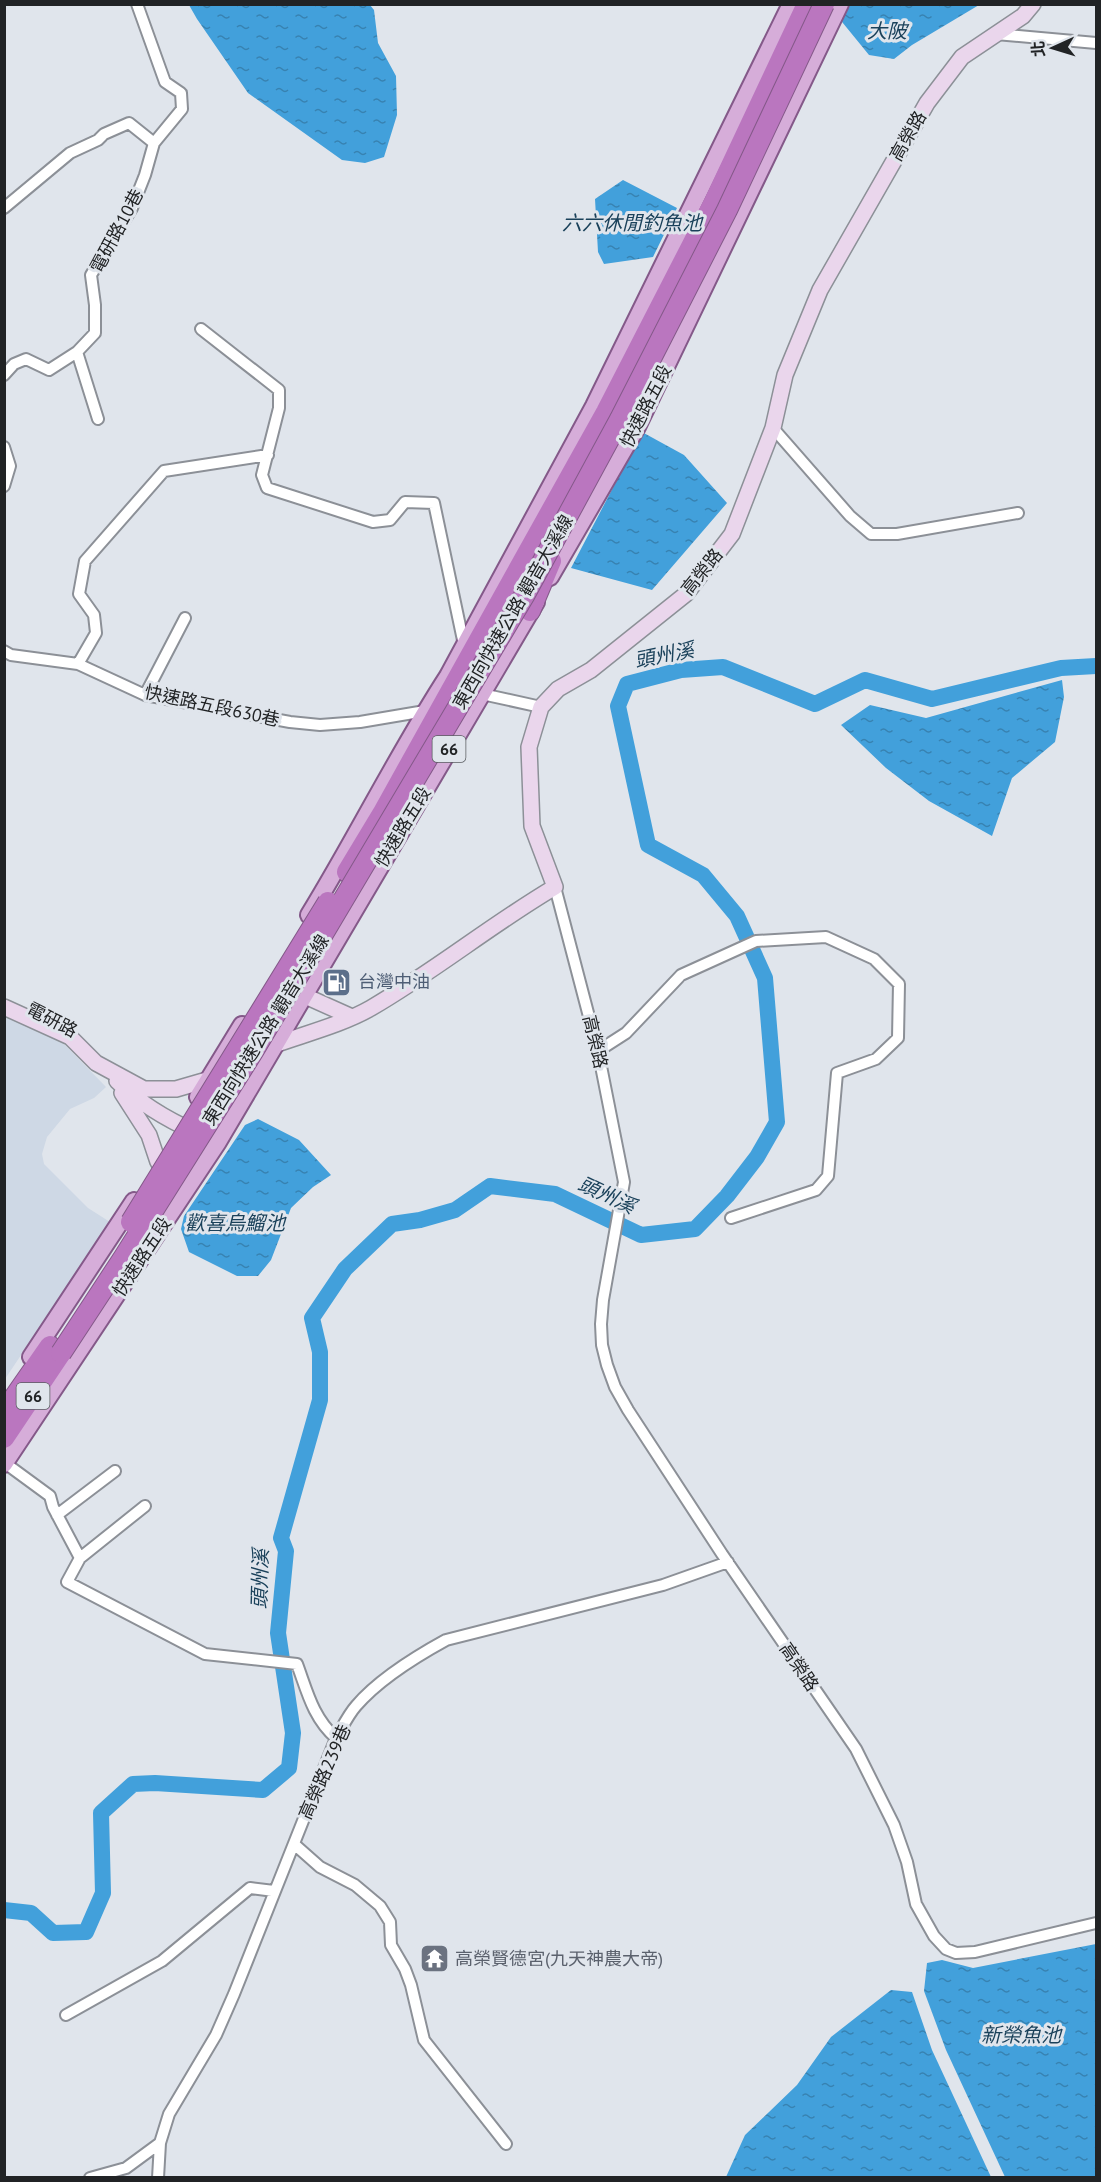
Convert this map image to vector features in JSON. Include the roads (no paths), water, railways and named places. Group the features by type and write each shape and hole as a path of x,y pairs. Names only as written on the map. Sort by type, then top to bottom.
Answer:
{"highway":[{"name":"東西向快速公路 觀音大溪線","path":"4,1412 114,1250 347,872 606,412 714,202 807,4"},
{"name":"東西向快速公路 觀音大溪線","path":"4,1438 124,1257 254,1050 518,607 572,510 727,210 824,4"},
{"path":"498,581 561,491"},
{"path":"530,611 572,510"}],"main road":[{"name":"快速路五段","path":"4,1397 108,1242 182,1126 207,1080 343,860 425,711 448,675 594,406 790,4"},
{"name":"快速路五段","path":"5,1463 218,1142 637,427 840,4"}],"street":[{"name":"電研路10巷","path":"4,375 14,364 26,359 49,370 77,352 95,333 95,305 91,275 132,208 154,143 182,109 181,93 165,82 136,4"},
{"name":"高榮路","path":"1033,4 1023,16 962,57 927,102 826,280 785,375 773,428 732,534 686,594 591,670 558,689 541,707 529,747 532,826 555,887 598,1051 624,1182 603,1300 602,1345 615,1387 728,1562 856,1749 894,1825 907,1862 916,1904 934,1936 946,1949 956,1953 975,1952 1096,1923"},
{"path":"996,34 1096,43"},
{"path":"4,208 70,153 129,123 154,143"},
{"path":"201,329 279,390 279,408 262,475 267,488 373,522 390,520 405,502 434,503 464,645"},
{"path":"77,352 98,419"},
{"path":"773,428 850,516 871,534 897,534 1018,513"},
{"path":"4,447 10,466 4,486"},
{"path":"78,664 96,633 94,615 79,594 85,561 164,471 268,455"},
{"path":"145,695 185,618"},
{"name":"快速路五段630巷","path":"4,651 11,655 78,664 145,695 290,723 320,725 360,722 425,711"},
{"path":"482,694 541,707"},
{"path":"277,1044 369,1009 429,971 516,910 555,887"},
{"path":"598,1051 626,1033 681,975 756,941 826,937 874,959 899,984 898,1038 876,1059 837,1073 828,1176 816,1190 731,1218"},
{"path":"270,980 352,1017"},
{"name":"電研路","path":"4,997 81,1033 134,1097 182,1126 218,1142"},
{"name":"電研路","path":"4,1007 70,1037 113,1073 144,1089 176,1089 207,1080"},
{"path":"113,1073 149,1135 158,1162"},
{"path":"5,1463 50,1496 57,1515 80,1558"},
{"path":"57,1515 115,1471"},
{"path":"145,1506 80,1558 67,1582 205,1654 297,1664 313,1710 323,1727 336,1738"},
{"name":"高榮路239巷","path":"158,2178 160,2143 169,2114 216,2035 336,1738 356,1706 381,1683 427,1650 446,1640 663,1584 728,1562"},
{"path":"294,1844 320,1866 356,1885 380,1906 390,1922 391,1946 405,1969 411,1985 424,2040 506,2144"},
{"path":"66,2015 162,1961 250,1888 274,1891"},
{"path":"90,2178 126,2168 160,2143"}],"water":[{"path":"189,5 370,5 374,10 378,43 396,76 397,115 384,157 365,163 342,160 248,93"},
{"name":"大陂","path":"844,5 979,5 912,45 894,59 869,55 838,17"},
{"name":"六六休閒釣魚池","path":"623,180 677,208 653,257 604,264 598,252 595,199"},
{"path":"642,432 684,455 727,503 652,590 571,568"},
{"path":"1062,680 1064,697 1055,742 1012,778 992,836 929,801 886,768 841,725 870,705 926,718"},
{"name":"歡喜烏鰡池","path":"258,1119 299,1140 331,1175 313,1187 291,1208 271,1260 258,1276 237,1276 189,1252 181,1229 184,1216 245,1125"},
{"name":"新榮魚池","path":"1096,1944 1096,2177 1005,2177 946,2050 924,1991 927,1963 942,1960 973,1968"},
{"name":"新榮魚池","path":"891,1990 912,1992 932,2050 991,2177 726,2177 745,2135 797,2085 831,2037"}],"waterway":[{"name":"頭州溪","path":"4,1910 31,1913 53,1933 86,1932 103,1893 101,1813 133,1784 155,1783 263,1790 289,1768 293,1733 278,1633 286,1551 281,1538 320,1400 320,1352 312,1318 345,1269 392,1224 420,1220 455,1210 490,1186 555,1194 641,1235 695,1229 727,1196 757,1157 777,1122 765,978 737,916 703,875 648,845 618,706 627,684 681,670 723,667 815,704 865,680 932,699 1061,668 1096,666"}],"place":[{"name":"台灣中油","path":"337,982"},
{"name":"高榮賢德宮(九天神農大帝)","path":"434,1959"}]}
